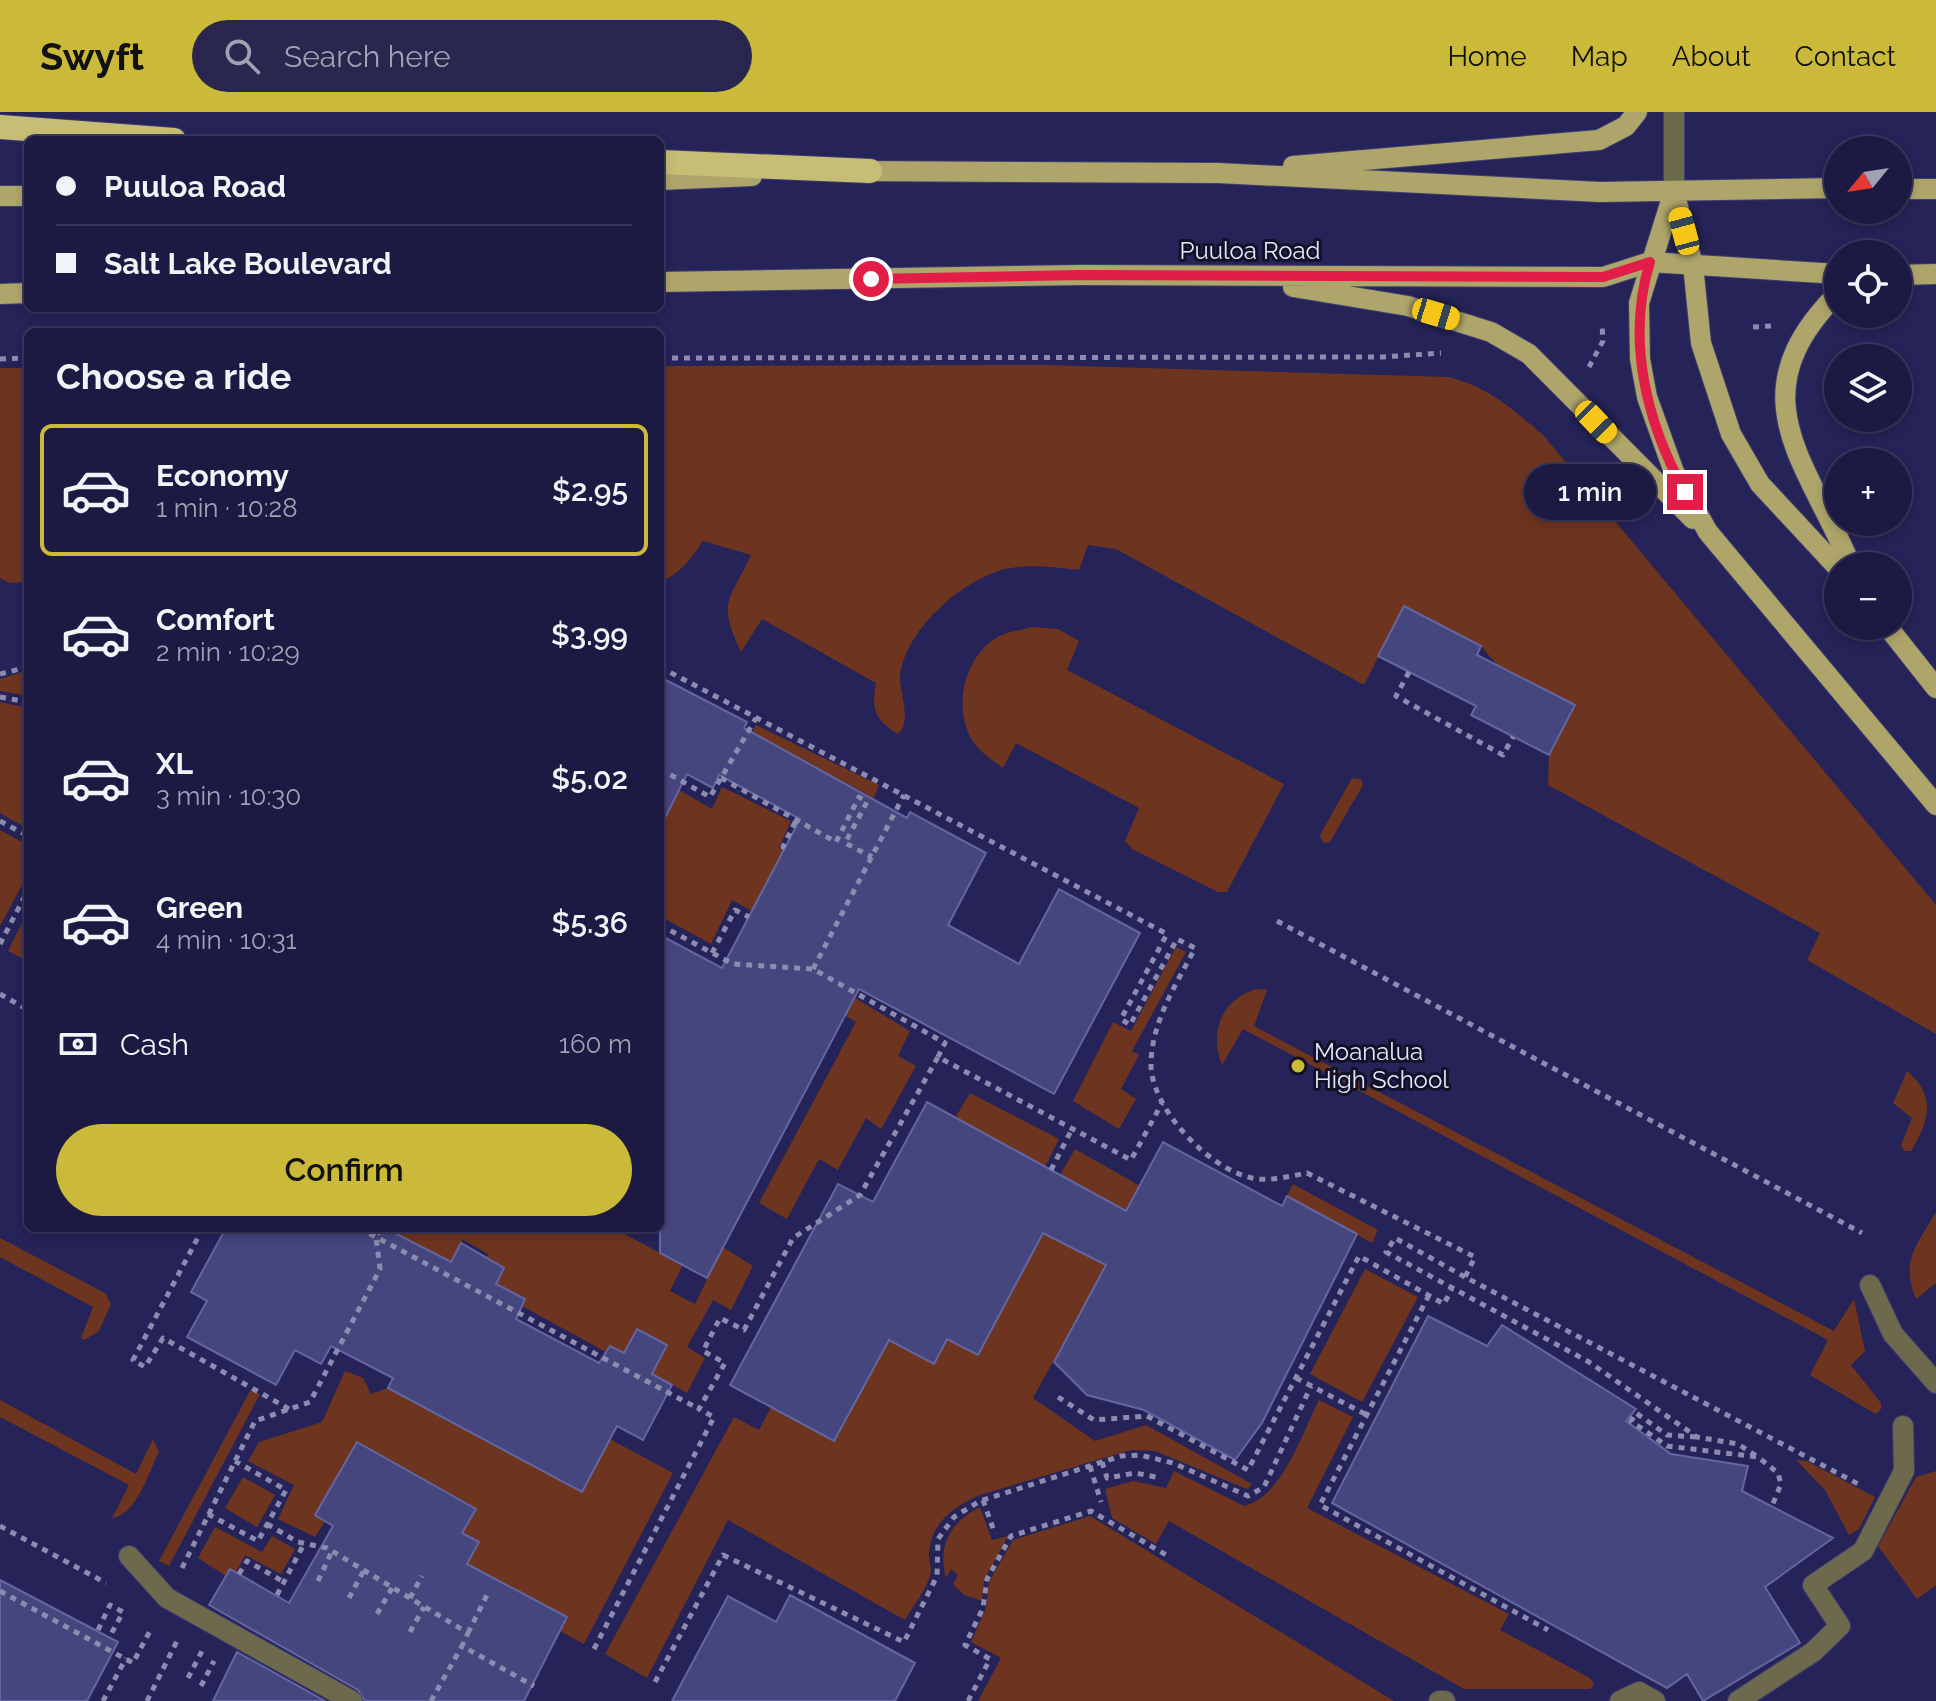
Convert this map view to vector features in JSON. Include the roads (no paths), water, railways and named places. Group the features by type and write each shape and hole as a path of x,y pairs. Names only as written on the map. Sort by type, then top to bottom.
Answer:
{"highway":[{"path":"0,127 120,136"},
{"path":"664,162 870,171"}],"main road":[{"path":"1218,173 1599,140 1626,126 1637,112"},
{"path":"664,180 870,171 1218,173 1600,192 1824,188"},
{"path":"1912,189 1936,189"},
{"path":"1674,191 1639,303 1640,359 1647,397 1674,472 1708,532"},
{"path":"1674,191 1693,265 1701,343 1713,389 1731,434 1760,484 1824,553"},
{"path":"0,196 24,196"},
{"name":"Puuloa Road","path":"664,282 1081,275 1603,277 1650,262 1824,273"},
{"path":"1912,275 1936,274"},
{"path":"1231,277 1408,306 1491,332 1529,354 1708,532 1936,805"},
{"path":"0,294 24,293"},
{"path":"1824,306 1813,317 1794,353 1785,387 1784,419 1794,451 1844,552"},
{"path":"1898,640 1936,688"}],"street":[{"path":"1674,112 1674,191"},
{"path":"1870,1285 1893,1334 1936,1383"},
{"path":"1738,1701 1813,1652 1840,1626 1813,1585 1863,1551 1904,1471 1903,1426"},
{"path":"129,1556 167,1598 352,1701"},
{"path":"1620,1701 1639,1692 1655,1701"}],"place":[{"name":"Moanalua High School","path":"1298,1066"}]}
